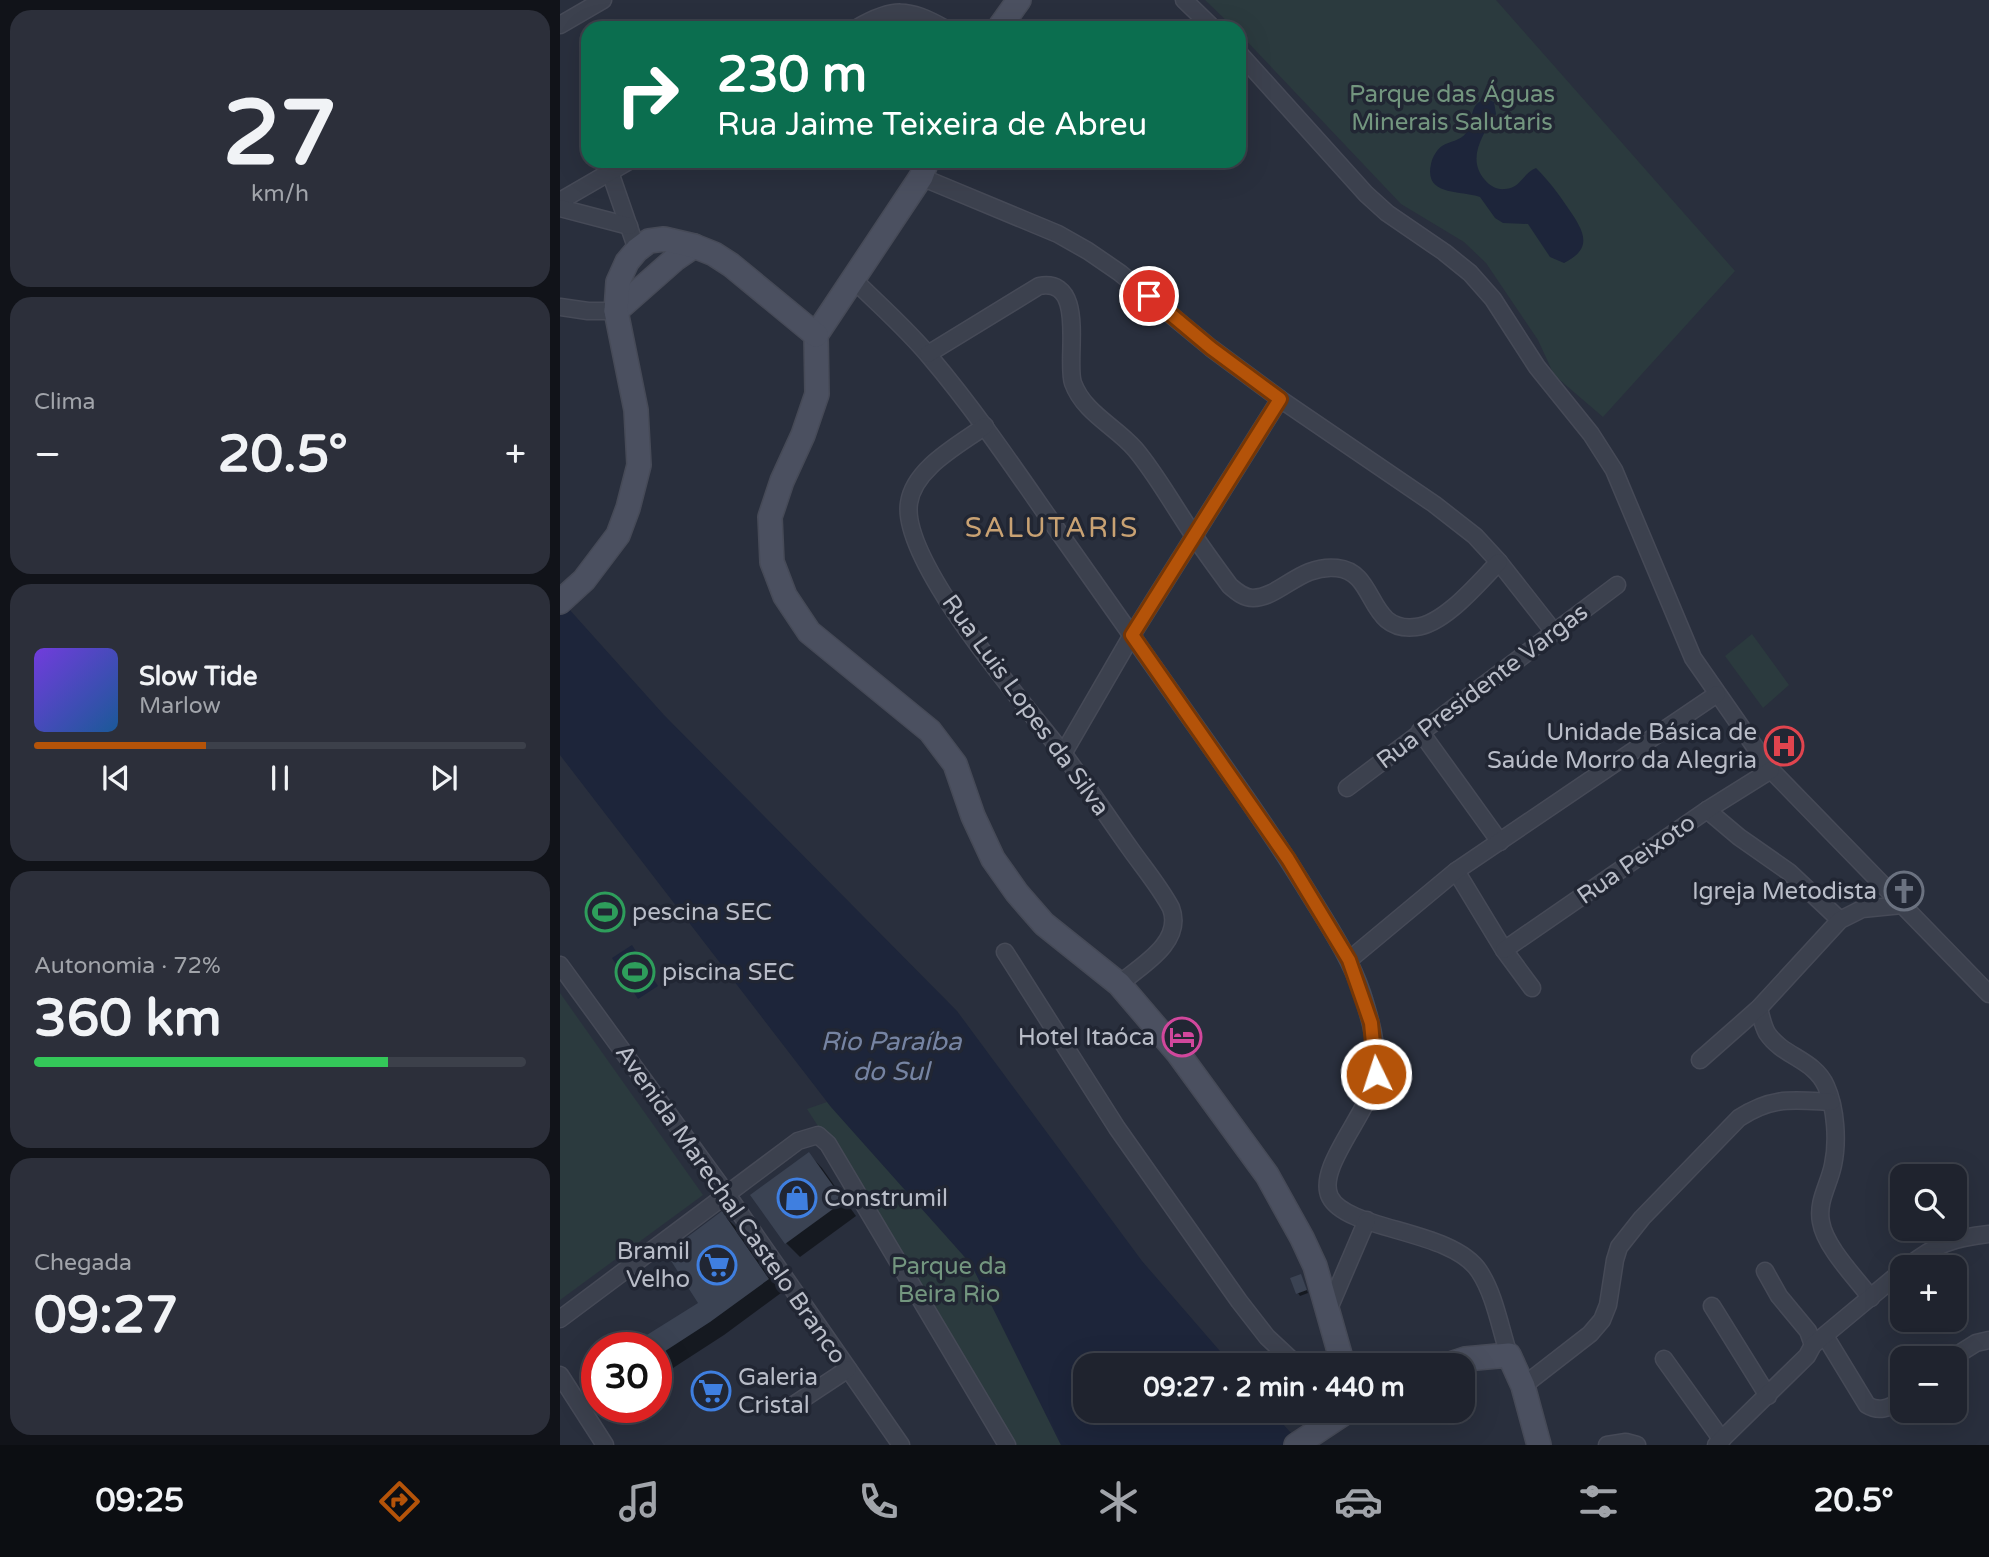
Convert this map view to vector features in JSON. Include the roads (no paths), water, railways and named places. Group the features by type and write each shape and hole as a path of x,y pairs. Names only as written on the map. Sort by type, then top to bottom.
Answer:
{"main road":[{"path":"1004,21 1019,0"},
{"path":"924,169 816,335 817,394 803,435 782,481 771,517 772,562 778,580 809,632 930,731 943,746 955,764 973,816 993,859 1017,893 1044,924 1119,984 1178,1053 1267,1175 1315,1266 1340,1353"},
{"path":"560,602 584,580 618,535 639,466 636,410 615,311 618,282 627,262 637,250 649,241 664,239 714,254 816,335"},
{"path":"615,311 694,246"},
{"path":"1475,1358 1509,1355 1523,1386 1539,1445"},
{"path":"1296,1445 1331,1423"}],"street":[{"path":"560,25 603,0"},
{"path":"1184,0 1206,21"},
{"path":"869,21 905,12 931,21"},
{"path":"1246,61 1366,194 1387,213 1444,251 1470,273 1493,299 1537,367 1591,433 1614,470 1693,658 1771,770 1989,994"},
{"path":"560,201 617,168"},
{"path":"924,169 1088,251 1140,288 1211,348 1280,399 1434,504 1475,536 1554,632"},
{"path":"610,172 637,250"},
{"path":"560,208 629,226"},
{"path":"853,279 928,354 985,426 1288,859 1349,960 1371,1023 1376,1074 1357,1122 1327,1174 1331,1200 1340,1209 1426,1239 1469,1260 1480,1272 1492,1300 1509,1355"},
{"path":"928,354 1028,291 1046,285 1061,292 1068,302 1072,317 1070,370 1080,398 1096,416 1134,448 1230,586 1240,595 1252,598 1266,594 1310,570 1339,568 1352,572 1363,583 1378,612 1389,622 1404,627 1419,627 1453,608 1499,562"},
{"path":"560,307 615,311"},
{"path":"1063,754 1132,635 1280,399"},
{"name":"Rua Luis Lopes da Silva","path":"985,426 940,458 921,478 909,501 911,531 947,599 982,651 1063,754 1174,914 1173,928 1163,947 1119,984"},
{"name":"Rua Presidente Vargas","path":"1347,788 1617,585"},
{"path":"1349,960 1456,872 1717,694"},
{"path":"1420,731 1500,842"},
{"name":"Rua Peixoto","path":"1504,950 1707,810 1771,770"},
{"path":"1707,810 1798,880 1840,920"},
{"path":"1456,872 1504,950 1532,988"},
{"path":"1700,1060 1759,1008 1840,920 1862,909 1902,905"},
{"path":"1005,952 1117,1128 1239,1301 1267,1337 1284,1353"},
{"name":"Avenida Marechal Castelo Branco","path":"560,965 726,1193 901,1445"},
{"path":"1759,1008 1768,1034 1777,1045 1812,1065 1827,1087 1836,1142 1833,1166 1821,1198 1821,1223 1825,1234 1871,1298"},
{"path":"1523,1386 1590,1334 1602,1320 1608,1305 1619,1247 1643,1218 1739,1118 1756,1107 1771,1102 1831,1102"},
{"path":"560,1319 798,1141 818,1135 828,1144 1007,1445"},
{"path":"1328,1311 1367,1220"},
{"path":"1924,1255 1939,1245 1960,1237 1989,1234"},
{"path":"1765,1271 1779,1296 1819,1340 1867,1405 1877,1410 1890,1406"},
{"path":"1664,1359 1719,1442 1768,1396 1819,1340 1890,1281"},
{"path":"1713,1306 1768,1396"},
{"path":"1967,1349 1989,1340"},
{"path":"792,1406 848,1369"},
{"path":"561,1378 605,1445"},
{"path":"1607,1445 1626,1442 1637,1445"}],"water":[{"path":"1487,99 1494,102 1496,114 1478,147 1479,172 1489,184 1502,189 1515,186 1536,168 1541,173 1582,232 1583,245 1580,251 1564,263 1550,257 1528,224 1503,223 1495,218 1480,197 1445,190 1433,182 1431,164 1437,151 1464,136 1474,108"},
{"name":"Rio Paraíba do Sul","path":"560,599 664,715 957,1011 1142,1261 1222,1353 1073,1353 1073,1423 1282,1423 1302,1445 1061,1445 971,1264 831,1107 560,755"},
{"name":"pescina SEC","path":"603,892 623,921 607,932 587,903"},
{"name":"piscina SEC","path":"632,945 658,986 638,999 612,958"}],"place":[{"name":"Unidade Básica de Saúde Morro da Alegria","path":"1784,746"},
{"name":"Igreja Metodista","path":"1904,891"},
{"name":"pescina SEC","path":"605,912"},
{"name":"piscina SEC","path":"635,972"},
{"name":"Hotel Itaóca","path":"1182,1037"},
{"name":"Construmil","path":"797,1198"},
{"name":"Bramil Velho","path":"717,1265"},
{"name":"Galeria Cristal","path":"711,1391"}],"district":[{"name":"SALUTARIS","path":"1052,527"}],"park label":[{"name":"Parque das Águas Minerais Salutaris","path":"1452,108"},
{"name":"Parque da Beira Rio","path":"949,1280"}]}
